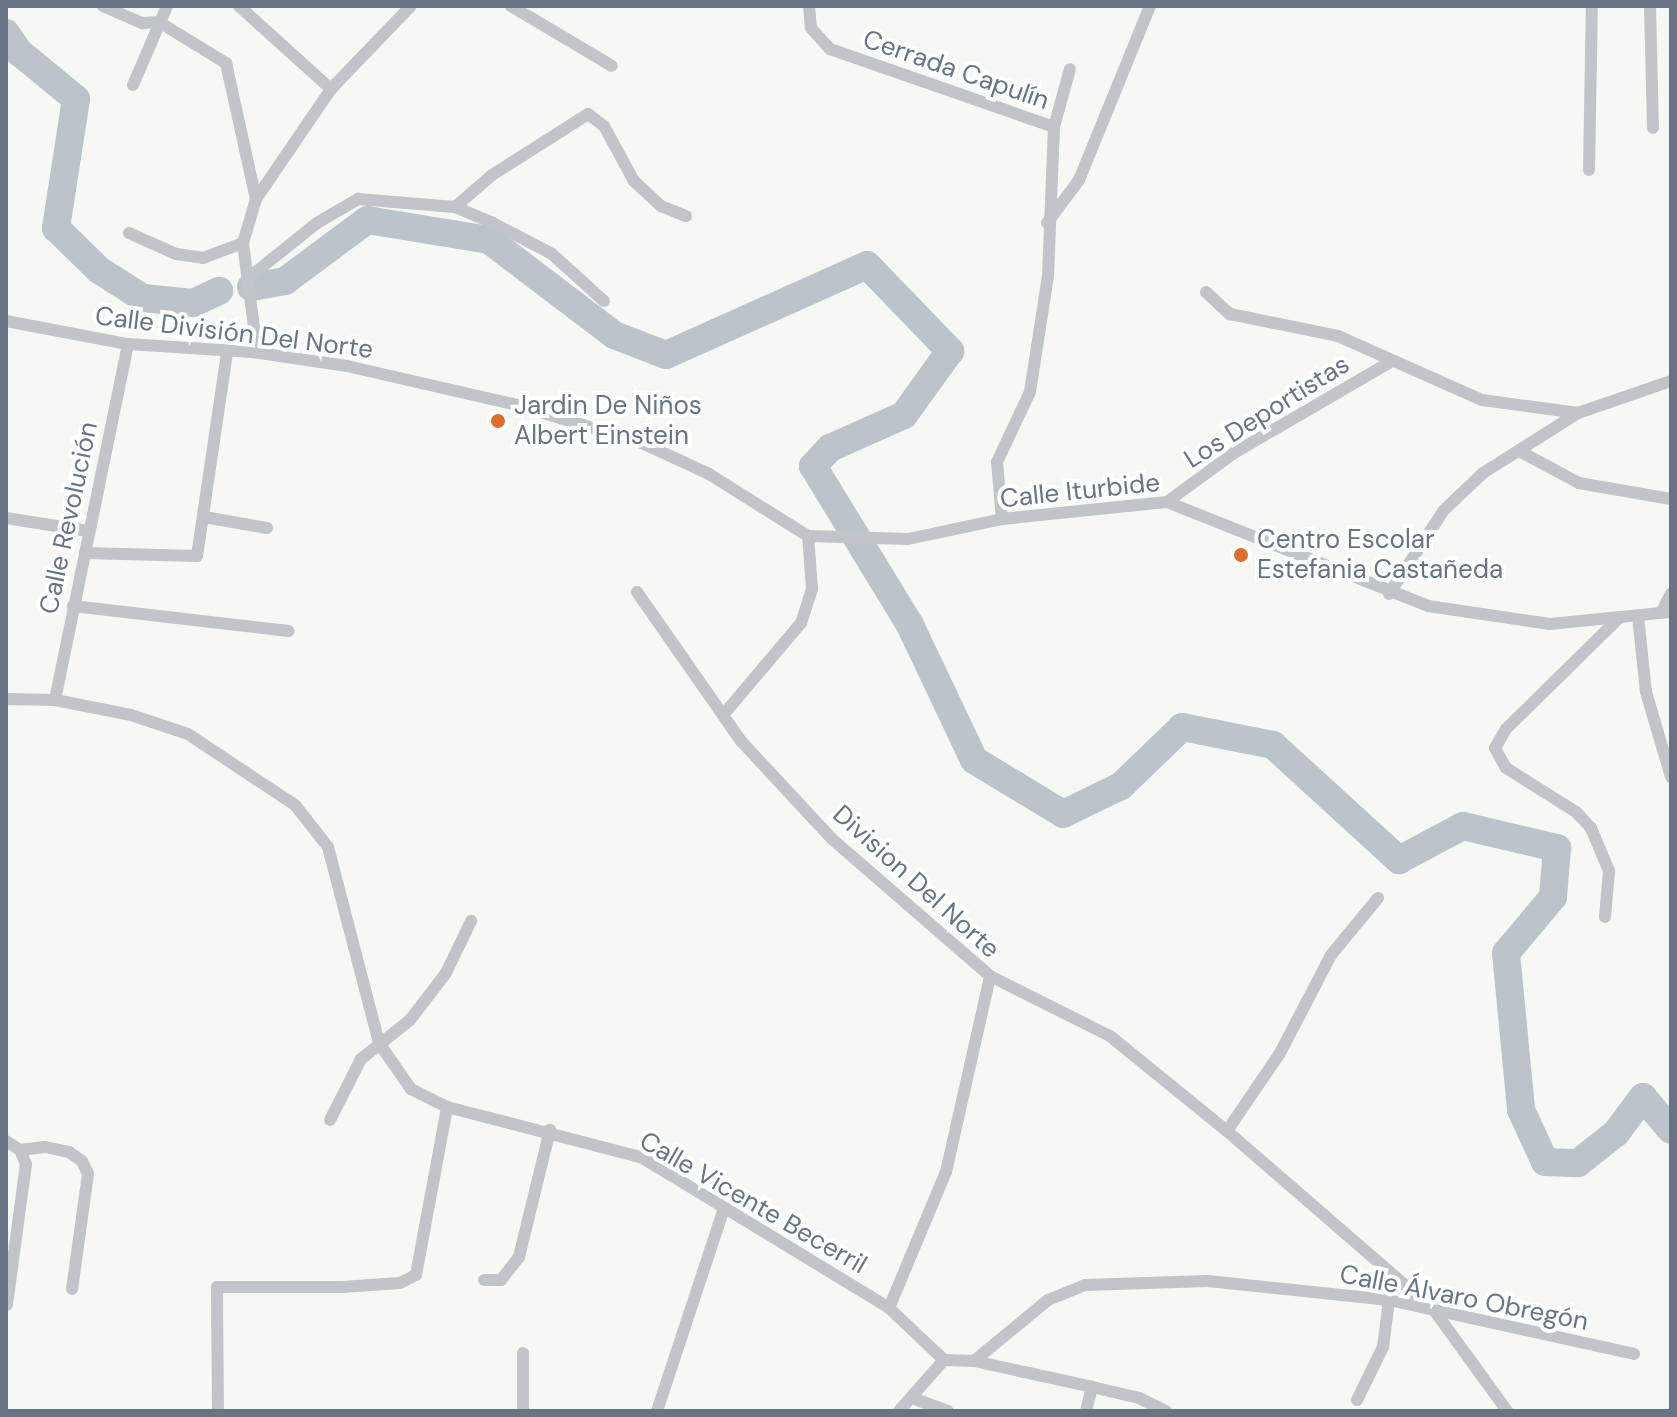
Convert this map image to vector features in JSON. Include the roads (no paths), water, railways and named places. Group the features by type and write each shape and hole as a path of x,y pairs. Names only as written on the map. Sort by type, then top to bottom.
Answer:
{"street":[{"path":"103,6 142,23 159,22 226,63 256,199"},
{"path":"133,85 167,6"},
{"path":"239,6 331,89"},
{"path":"252,352 243,243 256,199 331,89 407,11 390,6"},
{"path":"511,6 612,66"},
{"name":"Cerrada Capulín","path":"809,6 811,28 830,49 1054,127 1047,223 1048,276 1030,392 997,462 1002,519"},
{"path":"1047,223 1079,180 1150,6"},
{"path":"1589,170 1592,6"},
{"path":"1650,6 1653,128"},
{"path":"1054,127 1070,69"},
{"path":"455,207 492,175 588,114 604,126 634,181 661,206 686,216"},
{"path":"247,279 317,223 358,199 455,207 552,254 604,301"},
{"path":"129,233 176,254 203,258 243,243"},
{"path":"1206,292 1230,314 1338,336 1482,400 1578,413"},
{"name":"Calle División Del Norte","path":"6,321 128,344 252,352 347,366 517,405 642,443 709,474 814,536"},
{"name":"Calle Revolución","path":"55,700 128,344"},
{"path":"85,553 197,556 227,352"},
{"name":"Los Deportistas","path":"1167,502 1234,453 1392,361"},
{"path":"1389,594 1464,488 1578,413 1671,381"},
{"path":"1519,451 1579,483 1671,499"},
{"name":"Calle Iturbide","path":"814,536 882,541 1002,519 1167,502 1206,513 1389,594 1527,623 1666,613"},
{"path":"204,517 267,528"},
{"path":"6,518 88,531"},
{"path":"724,714 801,623 812,589 814,536"},
{"name":"Division Del Norte","path":"637,592 691,676 724,714 741,741 832,839 990,976 946,1172 889,1308"},
{"path":"1666,613 1671,593"},
{"path":"73,606 289,631"},
{"path":"1638,616 1646,692 1671,777"},
{"path":"1605,917 1609,871 1591,828 1558,800 1506,768 1495,748 1506,729 1619,618"},
{"name":"Calle Vicente Becerril","path":"6,699 55,700 131,715 188,734 295,805 328,847 379,1043 411,1089 447,1107 550,1130 641,1157 889,1308"},
{"path":"1227,1131 1280,1053 1331,955 1378,898"},
{"path":"330,1120 361,1059 410,1020 446,973 471,921"},
{"path":"990,976 1110,1036 1227,1131 1434,1310 1507,1411"},
{"path":"218,1411 217,1287 342,1287 400,1283 416,1275 447,1107"},
{"path":"484,1280 501,1280 519,1257 550,1130"},
{"path":"6,1141 20,1150 26,1164 7,1305"},
{"path":"20,1150 45,1147 69,1152 82,1161 88,1174 72,1289"},
{"path":"657,1411 724,1209"},
{"name":"Calle Álvaro Obregón","path":"974,1361 1048,1300 1085,1285 1208,1281 1389,1300 1634,1354"},
{"path":"1357,1400 1383,1347 1389,1300"},
{"path":"889,1308 944,1360 974,1361 1092,1387 1166,1411"},
{"path":"523,1353 523,1411"},
{"path":"899,1411 944,1360"},
{"path":"1086,1411 1092,1387"},
{"path":"912,1398 948,1411"}],"waterway":[{"path":"6,33 19,52 76,99 56,228 99,270 143,298 193,303 219,291"},
{"path":"251,287 285,281 367,220 489,240 614,335 666,355 867,265 950,351 904,415 830,448 813,466 910,625 974,760 1063,814 1121,786 1182,727 1273,745 1399,860 1463,826 1557,848 1553,897 1506,953 1521,1110 1545,1162 1578,1163 1616,1133 1643,1097 1671,1130"}],"place":[{"name":"Jardin De Niños Albert Einstein","path":"498,421"},
{"name":"Centro Escolar Estefania Castañeda","path":"1241,555"}]}
